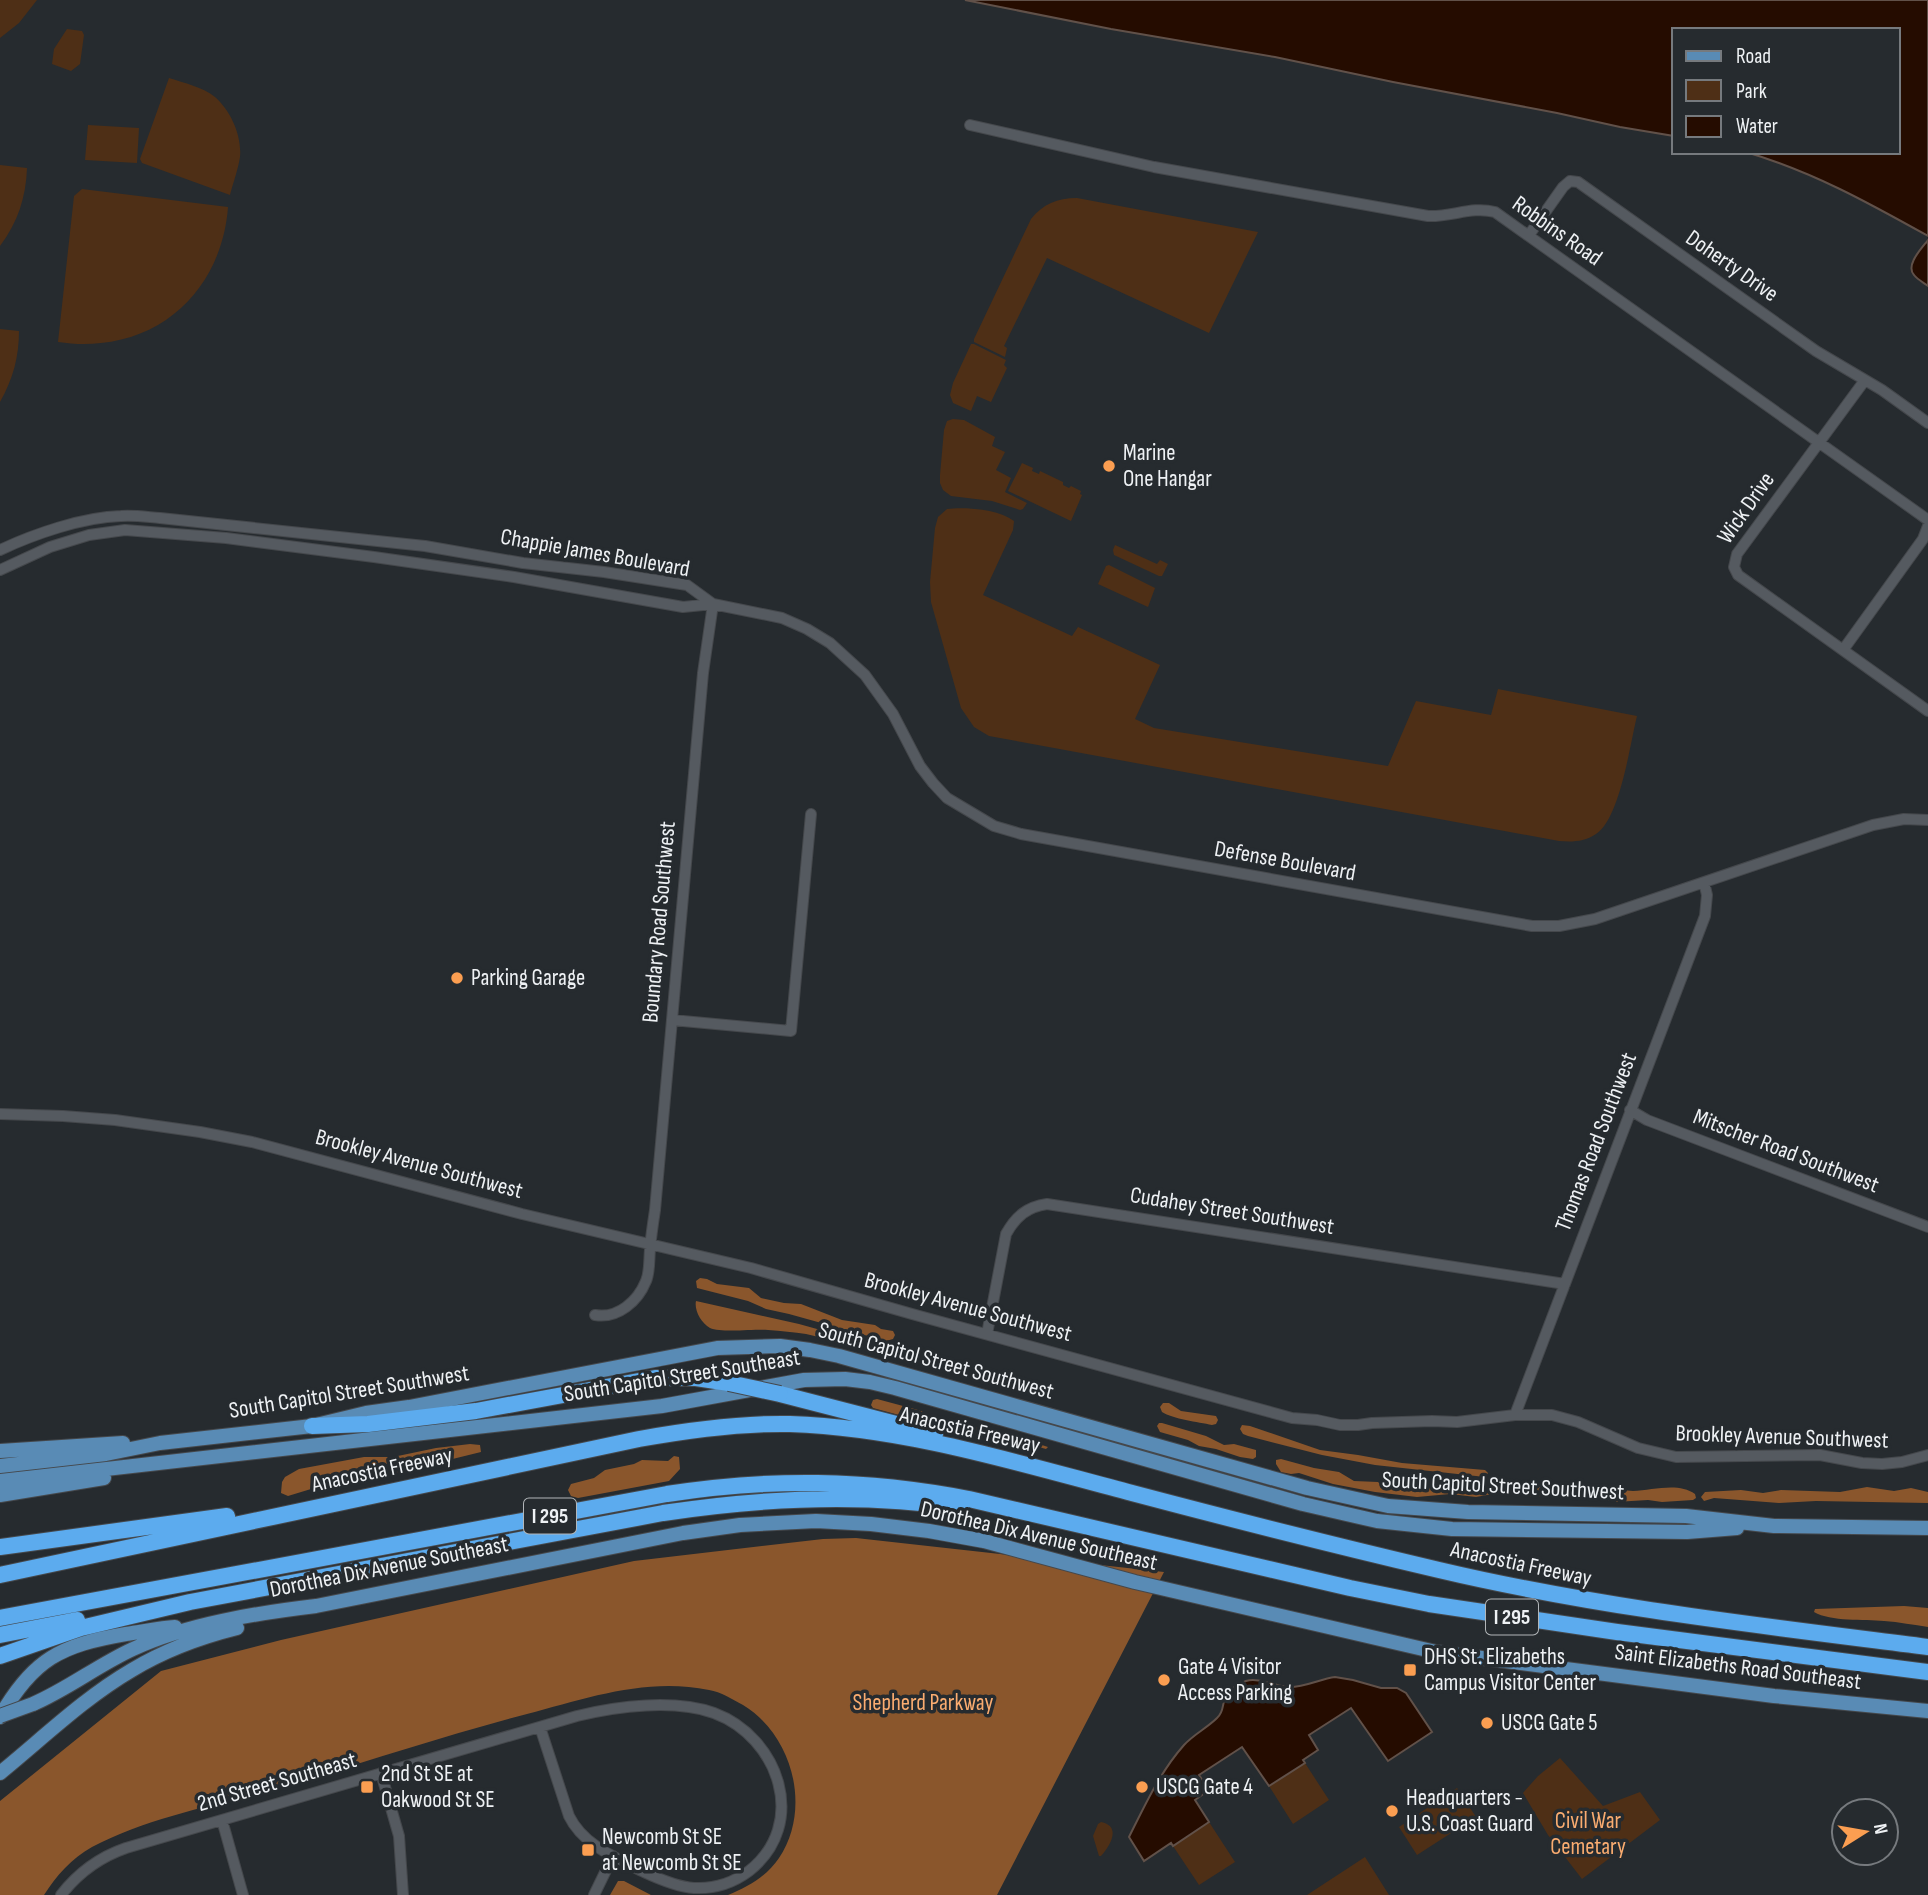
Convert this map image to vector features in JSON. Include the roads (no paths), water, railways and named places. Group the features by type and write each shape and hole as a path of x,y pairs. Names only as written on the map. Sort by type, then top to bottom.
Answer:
{"highway":[{"path":"312,1426 368,1424 476,1411 655,1378 688,1378 780,1394 1310,1531 1363,1551"},
{"name":"Anacostia Freeway","path":"0,1575 667,1434 753,1425 809,1425 885,1434 987,1455 1308,1539 1499,1584 1623,1607 1928,1647"},
{"name":"I 295","path":"0,1618 639,1499 744,1485 838,1482 912,1489 1023,1511 1350,1588 1441,1606 1928,1672"},
{"path":"0,1656 81,1628 190,1602 696,1508 824,1498 919,1503 1102,1531"},
{"path":"0,1547 169,1525 289,1505 344,1501"},
{"path":"0,1635 154,1606 190,1602"}],"main road":[{"name":"South Capitol Street Southwest","path":"0,1466 106,1454 160,1443 312,1426 366,1413 692,1352 747,1346 788,1347 839,1356 1307,1488 1378,1504 1446,1511 1686,1516 1774,1525"},
{"name":"South Capitol Street Southeast","path":"0,1481 652,1407 818,1378 870,1382 895,1388 1322,1509 1387,1523 1452,1529 1687,1532 1774,1525"},
{"path":"0,1451 160,1443"},
{"path":"0,1495 131,1473 187,1459"},
{"name":"Dorothea Dix Avenue Southeast","path":"0,1717 33,1704 132,1649 172,1634 683,1532 740,1525 806,1521 872,1524 947,1534 984,1541 1085,1570 1173,1591"},
{"path":"1774,1525 1928,1528"},
{"name":"Saint Elizabeths Road Southeast","path":"1173,1591 1455,1655 1774,1696 1928,1710"},
{"path":"0,1773 100,1691 144,1663 200,1639 239,1627 284,1618 316,1606"},
{"path":"0,1717 32,1671 61,1652 101,1639 167,1628 204,1626"}],"street":[{"name":"Robbins Road","path":"970,125 1154,167 1429,216 1482,209 1498,214 1928,523"},
{"name":"Doherty Drive","path":"1529,235 1563,187 1570,181 1578,182 1816,351 1865,380 1928,423"},
{"name":"Wick Drive","path":"1865,380 1737,554 1734,567 1738,575 1928,711"},
{"name":"Chappie James Boulevard","path":"0,550 79,523 121,516 160,518 425,546 523,563 687,585 713,604"},
{"path":"1843,650 1923,539 1928,523"},
{"name":"Chappie James Boulevard","path":"0,569 50,547 89,535 125,530 226,538 374,557 684,607 713,604"},
{"name":"Defense Boulevard","path":"713,604 782,618 815,633 839,650 880,694 920,766 940,790 982,820 1012,832 1538,927 1588,921 1862,828 1896,820 1928,820"},
{"name":"Boundary Road Southwest","path":"595,1315 603,1317 622,1310 636,1299 647,1279 656,1210 703,673 713,604"},
{"path":"672,1020 790,1031 811,814"},
{"name":"Thomas Road Southwest","path":"1515,1415 1705,916 1707,895 1704,882"},
{"name":"Mitscher Road Southwest","path":"1630,1110 1647,1120 1928,1227"},
{"name":"Brookley Avenue Southwest","path":"0,1114 115,1120 242,1140 535,1217 751,1268 847,1297 1292,1418 1358,1425 1433,1420 1457,1422 1515,1415 1552,1415 1578,1422 1638,1448 1676,1457 1820,1455 1882,1464 1928,1455"},
{"name":"Cudahey Street Southwest","path":"987,1334 1006,1234 1021,1213 1047,1204 1565,1284"},
{"name":"2nd Street Southeast","path":"61,1895 87,1868 113,1853 588,1713 632,1707 686,1707 704,1710 722,1717 746,1732 760,1745 771,1762 778,1782 781,1802 779,1822 772,1842 761,1860 745,1874 736,1880 716,1886 685,1887 657,1878 613,1856"},
{"path":"540,1727 571,1820 587,1840 613,1856 594,1895"},
{"path":"381,1773 399,1836 403,1895"},
{"path":"222,1820 243,1895"}],"water":[{"path":"965,0 1928,0 1928,236 1817,178 1752,154 1900,154 1900,28 1672,28 1672,136 1275,57 1111,29"},
{"path":"1928,240 1928,286 1914,275 1912,266 1915,257"},
{"path":"1335,1677 1381,1688 1397,1688 1406,1693 1432,1732 1388,1761 1351,1708 1309,1735 1318,1750 1303,1760 1305,1763 1269,1786 1242,1747 1199,1775 1209,1790 1195,1800 1209,1822 1144,1861 1129,1837 1141,1813 1175,1755 1219,1716 1231,1690 1251,1680 1294,1687"}],"place":[{"name":"Marine One Hangar","path":"1109,466"},
{"name":"Parking Garage","path":"457,978"},
{"name":"DHS St. Elizabeths Campus Visitor Center","path":"1410,1670"},
{"name":"Gate 4 Visitor Access Parking","path":"1164,1680"},
{"name":"USCG Gate 5","path":"1487,1723"},
{"name":"2nd St SE at Oakwood St SE","path":"367,1787"},
{"name":"USCG Gate 4","path":"1142,1787"},
{"name":"Headquarters - U.S. Coast Guard","path":"1392,1811"},
{"name":"Newcomb St SE at Newcomb St SE","path":"588,1850"}],"park label":[{"name":"Shepherd Parkway","path":"923,1703"},
{"name":"Civil War Cemetary","path":"1588,1834"}]}
